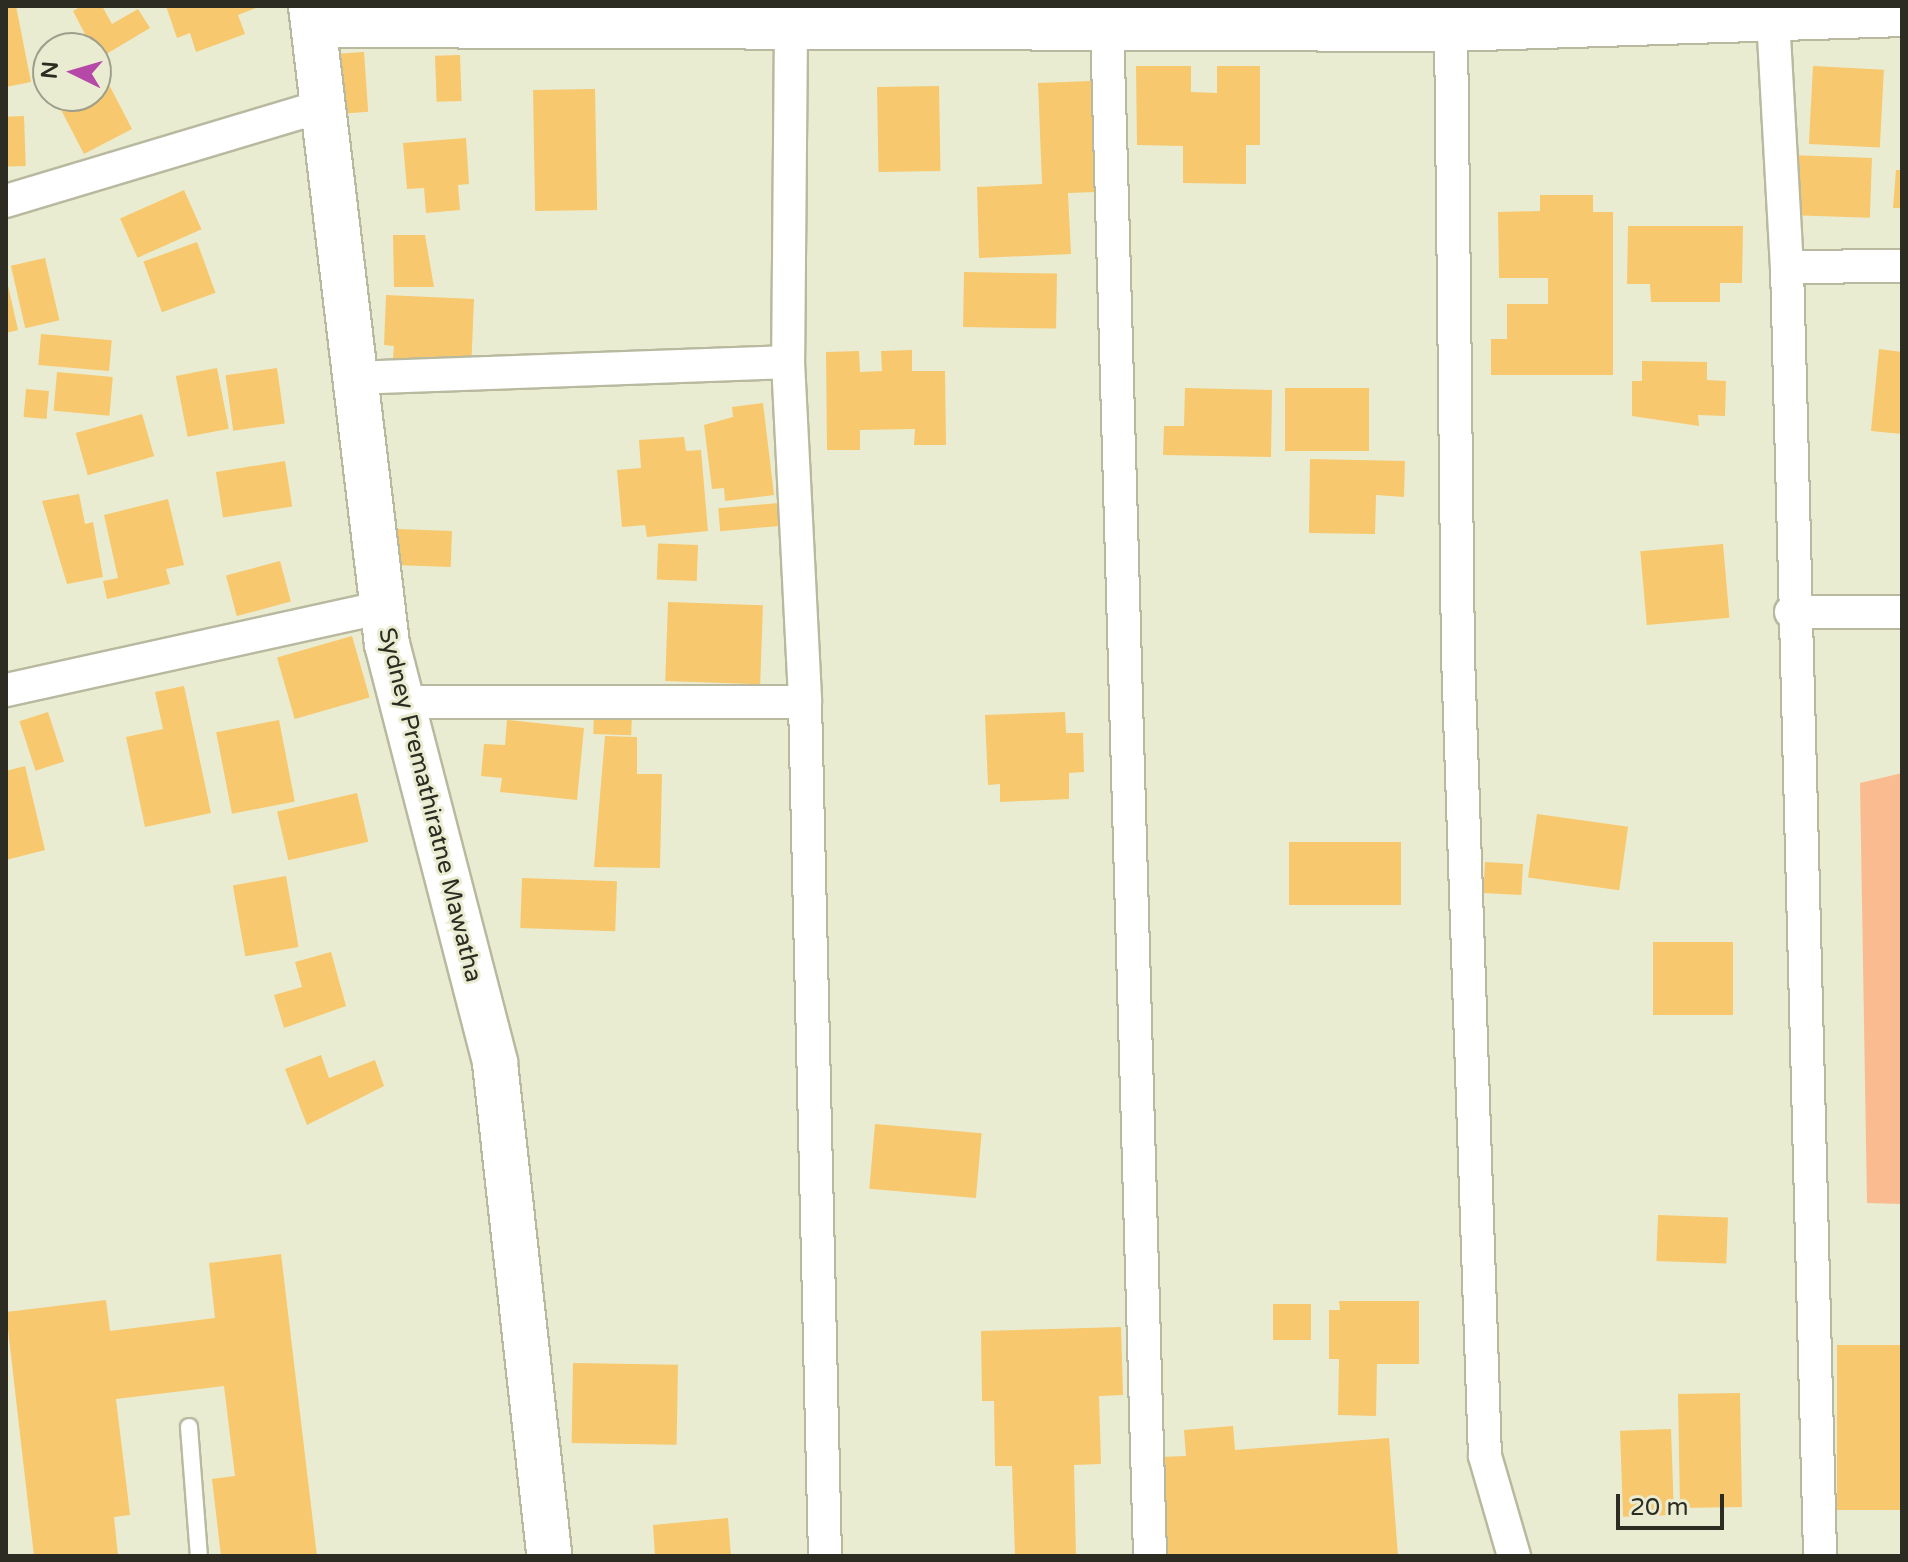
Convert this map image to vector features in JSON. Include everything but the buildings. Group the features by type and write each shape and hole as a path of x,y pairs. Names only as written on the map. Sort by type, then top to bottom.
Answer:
{"street":[{"path":"313,16 791,29 1107,25 1451,29 1902,14"},
{"name":"Sydney Premathiratne Mawatha","path":"313,16 382,607 402,702 495,1063 549,1556"},
{"path":"1773,18 1787,267 1791,612 1820,1556"},
{"path":"1107,25 1150,1556"},
{"path":"791,29 788,362 805,702 825,1556"},
{"path":"1451,29 1458,656 1485,1456 1514,1556"},
{"path":"6,201 323,106"},
{"path":"1787,267 1902,266"},
{"path":"354,378 788,362"},
{"path":"6,690 382,607"},
{"path":"1791,612 1902,612"},
{"path":"402,702 805,702"}],"lane":[{"path":"189,1427 199,1556"}],"shaded area":[{"path":"1902,773 1902,1204 1867,1203 1860,783"}]}
